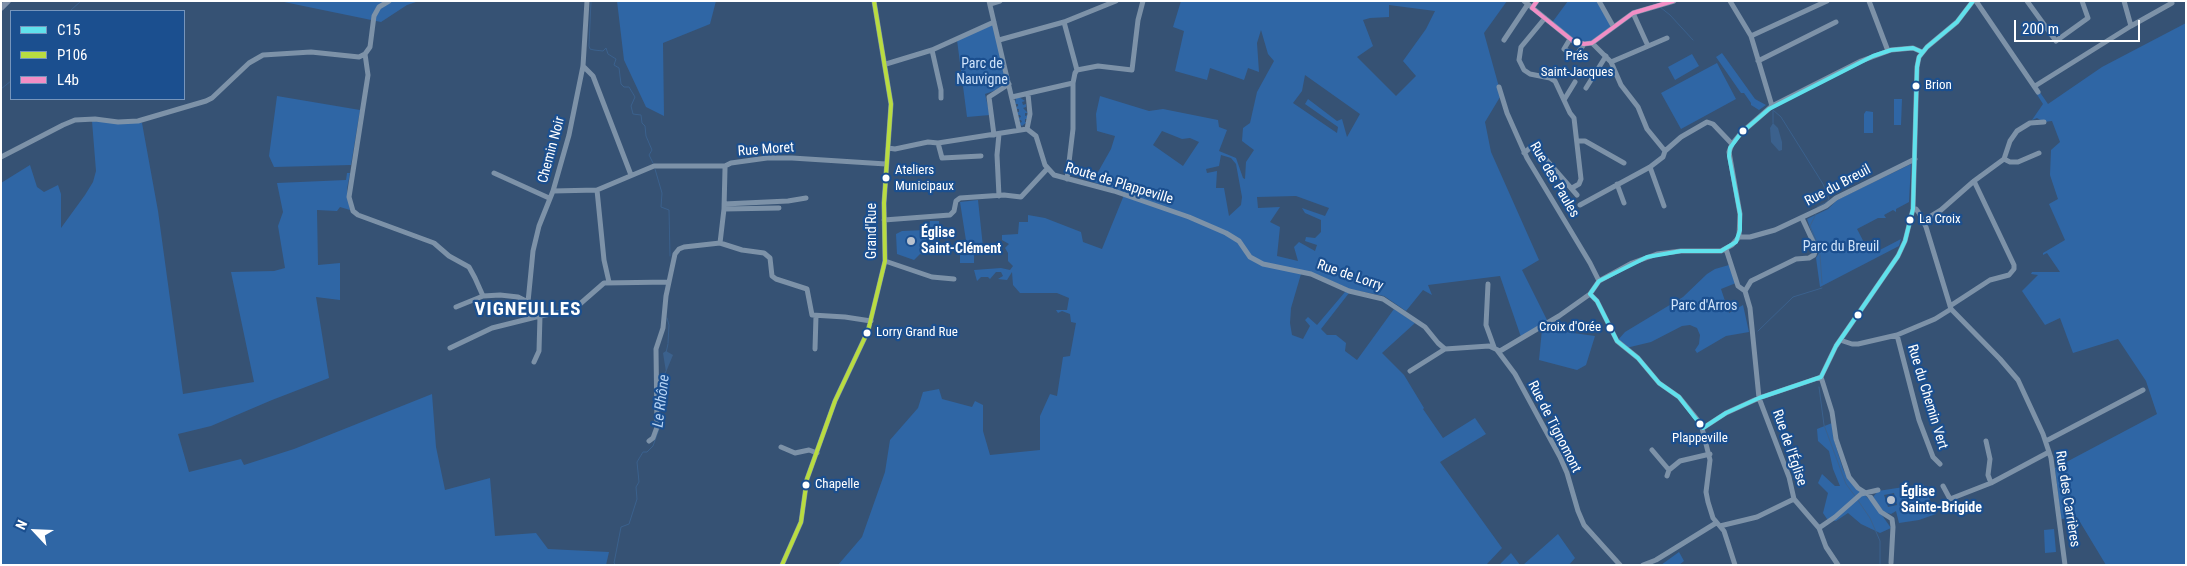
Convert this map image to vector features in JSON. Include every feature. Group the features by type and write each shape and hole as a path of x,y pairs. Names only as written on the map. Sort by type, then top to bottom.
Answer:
{"main road":[{"path":"1,8 8,1"}],"street":[{"path":"1,157 75,120 138,121 206,101 212,98 249,63 263,55 311,52 359,57 365,54 370,47 374,16 379,7 389,1"},
{"name":"Chemin Noir","path":"528,302 533,251 539,226 553,191 569,135 583,66 587,1"},
{"name":"Grand'Rue","path":"782,565 801,522 806,483 835,401 865,339 871,321 884,260 886,164 892,104 874,1"},
{"path":"1000,1 990,3 1019,129"},
{"path":"999,40 1064,22 1116,1"},
{"path":"1076,70 1098,66 1132,70 1142,2 1135,1"},
{"path":"1504,40 1528,4 1537,1"},
{"path":"1598,1 1613,26"},
{"path":"1528,4 1570,39 1576,43 1584,44 1592,42 1633,13 1674,1"},
{"path":"1730,1 1751,36 1772,106"},
{"path":"1751,36 1827,1"},
{"path":"1869,1 1888,51"},
{"path":"1891,563 1892,519 1853,483 1845,470 1822,377 1830,357 1840,340 1898,256 1905,241 1913,209 1917,68 1922,52 1957,22 1975,1 2038,92"},
{"path":"2027,1 2056,41 2088,18 2081,3"},
{"path":"2124,1 2131,26"},
{"path":"2035,86 2131,26 2172,3 2172,1"},
{"path":"1633,13 1648,46"},
{"path":"1545,18 1521,47 1519,60 1524,70 1530,74 1550,78 1555,81 1574,118 1581,179 1572,188"},
{"path":"886,64 932,50 994,22"},
{"path":"1064,22 1076,70 1073,83 1073,129 1067,179"},
{"path":"1758,61 1836,22"},
{"path":"1611,62 1666,38"},
{"path":"1570,39 1564,49 1576,56 1584,44"},
{"path":"1592,42 1611,62 1620,85 1638,107 1647,129 1665,151"},
{"path":"1410,371 1445,349 1483,346 1504,350 1559,316 1590,294 1597,284 1632,263 1656,254 1726,249 1736,242 1739,237 1740,214 1729,152 1732,144 1741,134 1772,106 1855,64 1888,51 1913,48 1922,52"},
{"path":"932,50 941,98"},
{"path":"365,54 368,75 349,188 349,197 353,210 368,220 434,243 449,256 468,267 476,278 483,296"},
{"path":"1586,88 1606,56"},
{"path":"583,66 593,76 631,175"},
{"path":"1564,100 1575,82"},
{"path":"1012,96 1073,83"},
{"path":"999,196 996,134 989,97 1009,84"},
{"name":"Rue des Paules","path":"1499,87 1507,113 1524,153 1590,264 1597,284"},
{"path":"888,148 895,149 928,142 938,143 1027,129 1030,114 1028,94"},
{"path":"1580,205 1650,167 1663,157 1665,151 1681,137 1709,122 1732,144"},
{"path":"1923,221 1940,210 1974,180 2004,159 2013,136 2021,128 2030,123 2044,122"},
{"name":"Route de Plappeville","path":"1027,129 1036,136 1047,169 1054,175 1114,191 1190,217 1233,236 1244,249"},
{"path":"1577,141 1585,141 1624,163"},
{"path":"938,143 942,158 980,156"},
{"path":"1524,153 1530,148 1536,148 1577,195"},
{"path":"2004,159 2010,162 2018,162 2040,153"},
{"name":"Rue Moret","path":"720,243 724,207 725,166 743,160 767,158 818,159 886,164"},
{"name":"Rue du Breuil","path":"1745,291 1751,281 1796,259 1814,255 1816,248 1802,218 1826,206 1836,198 1914,159"},
{"path":"553,191 597,190 654,166 725,166"},
{"path":"1650,167 1664,206"},
{"path":"884,220 950,215 954,212 956,201 960,198 1021,196 1047,169"},
{"path":"494,173 549,198"},
{"path":"1840,340 1858,344 1897,335 1935,319 1975,288 1990,280 2009,275 2014,269 2014,265 1974,180"},
{"path":"1617,184 1624,203"},
{"path":"597,190 608,282"},
{"path":"724,207 806,198"},
{"path":"724,207 779,208"},
{"name":"Rue des Carrières","path":"1913,209 1916,209 1923,221 1950,307 2018,380 2046,441 2050,452 2065,565"},
{"path":"1739,237 1763,235 1802,218"},
{"path":"649,442 653,438 657,427 656,349 663,328 675,254 679,249 720,243 768,255 772,276 807,289 810,312 816,316 845,317 871,321"},
{"name":"Rue de Lorry","path":"1244,249 1255,261 1263,264 1310,274 1349,291 1384,299 1425,327 1445,349"},
{"name":"Rue de l'Église","path":"1726,249 1738,286 1745,291 1750,308 1759,398 1789,477 1794,499 1819,528 1826,546 1838,565"},
{"path":"884,260 932,277 954,279"},
{"path":"450,348 492,328 573,310 604,283 669,282"},
{"name":"Rue de Tignomont","path":"1488,284 1486,325 1496,349 1520,383 1562,462 1584,525 1620,565"},
{"path":"1590,294 1597,301 1617,341 1638,358 1659,383 1679,397 1703,428 1710,454 1706,492 1710,512 1724,531 1735,565"},
{"path":"456,307 483,296 509,296 528,302 540,316 539,351 534,362"},
{"path":"815,349 816,316"},
{"name":"Rue du Chemin Vert","path":"1897,335 1920,420 1933,457 1940,464"},
{"path":"1703,428 1726,413 1759,398 1822,377"},
{"path":"2046,441 2091,415 2143,390"},
{"path":"1986,441 1990,459 1988,475 1990,482"},
{"path":"781,447 795,453 809,450 817,453"},
{"path":"1652,450 1668,473 1680,461 1710,454"},
{"path":"1944,486 1950,499 1990,482 2050,452"},
{"path":"1819,528 1835,517 1863,492 1878,490"},
{"path":"1643,565 1656,560 1718,524 1757,518 1794,499"}],"green space":[{"path":"419,1 407,5 381,22 284,2"},
{"path":"617,1 716,1 710,24 663,43 664,116 646,107 624,60"},
{"path":"1181,1 1507,1 1484,33 1500,97 1485,122 1491,152 1539,260 1522,270 1548,322 1521,337 1500,276 1428,285 1432,295 1423,290 1406,311 1384,296 1349,289 1318,275 1301,274 1291,308 1290,323 1292,335 1303,339 1310,326 1305,320 1308,317 1317,325 1345,292 1349,293 1321,329 1327,335 1336,335 1346,343 1345,351 1357,360 1394,309 1415,323 1382,353 1404,375 1423,409 1443,438 1475,418 1486,434 1440,462 1502,548 1486,565 838,565 862,537 885,472 890,440 918,408 923,392 939,389 942,399 972,407 975,401 983,405 983,431 990,455 1040,450 1040,416 1050,394 1057,396 1063,357 1070,356 1076,323 1071,322 1070,314 1062,311 1058,313 1056,310 1067,310 1069,298 1057,293 1020,293 1013,285 1012,272 1007,280 998,279 1003,276 1001,272 996,272 990,279 988,277 981,277 977,281 974,270 1001,268 1010,270 1013,266 1008,261 1008,253 1005,248 1009,244 1002,240 1002,235 1018,234 1019,222 1028,222 1028,215 1045,218 1081,232 1083,242 1102,249 1124,195 1114,189 1090,181 1093,171 1098,172 1111,149 1115,136 1097,131 1096,114 1100,96 1149,111 1163,109 1218,120 1219,127 1227,130 1219,151 1236,158 1245,179 1246,162 1254,150 1242,141 1243,128 1250,123 1257,92 1274,61 1268,54 1261,30 1257,43 1259,72 1248,68 1244,80 1210,68 1207,80 1175,71 1184,31 1173,27","holes":["1389,5 1435,11 1426,29 1403,61 1416,76 1396,96 1357,57 1373,46 1363,20 1389,17","1305,75 1360,114 1347,137 1342,119 1337,121 1308,99 1305,104 1338,127 1337,133 1293,103 1302,91","1162,131 1182,139 1190,138 1199,142 1183,166 1153,145","1221,155 1231,158 1236,164 1242,197 1241,205 1229,216 1224,188 1216,188 1217,171 1207,173 1206,169 1219,166","1296,196 1329,208 1325,216 1302,208 1305,213 1321,220 1321,232 1315,238 1306,237 1305,241 1317,245 1315,251 1299,242 1294,247 1298,261 1277,256 1280,227 1270,222 1280,207 1258,208 1257,197"]},
{"path":"1568,1 1599,1 1613,26 1592,43 1580,44 1551,24"},
{"path":"2186,23 2186,565 2106,565 2077,517 2061,519 2055,468 2157,414 2146,381 2118,339 2073,353 2060,318 2045,325 2022,291 2038,275 2031,274 2032,272 2060,272 2047,253 2043,255 2043,253 2065,240 2049,204 2058,199 2050,175 2051,150 2060,142 2052,121 2044,122 2037,118 2032,120 2043,104 2036,93 2039,91 2048,104 2102,67"},
{"name":"Parc de Nauvigne","path":"992,25 994,26 1006,82 1002,88 985,94 990,115 967,117 957,40"},
{"path":"1722,53 1755,99 1766,105 1759,110 1751,105 1716,57"},
{"path":"1692,54 1699,66 1675,80 1668,67"},
{"path":"1717,63 1736,99 1681,129 1661,93"},
{"path":"277,96 360,110 351,165 274,167 269,156"},
{"path":"1019,97 1025,101 1022,102 1023,105 1026,104 1026,107 1023,108 1028,113 1025,113 1025,116 1028,115 1028,119 1025,119 1025,122 1027,122 1022,126 1019,123 1022,122 1021,120 1018,118 1021,117 1017,115 1019,109 1016,109 1016,107 1018,104 1015,104 1016,98"},
{"path":"1894,99 1902,99 1901,125 1894,125"},
{"path":"1866,111 1873,112 1873,133 1864,133 1864,114"},
{"path":"92,121 142,123 158,211 183,394 254,382 231,272 274,271 285,268 278,226 283,212 277,183 346,180 347,173 350,173 347,189 350,210 340,207 337,211 317,210 318,265 340,263 340,300 316,297 329,378 211,426 178,434 189,472 241,459 244,465 294,449 432,394 436,447 445,490 490,478 495,536 536,533 548,549 609,552 606,565 1,565 1,183 30,165 37,187 44,192 58,185 61,194 61,228 93,182 96,171"},
{"name":"Parc du Breuil","path":"1911,164 1909,202 1896,209 1896,212 1893,210 1884,215 1886,218 1878,218 1857,229 1869,252 1874,253 1901,239 1899,246 1820,287 1816,258 1819,253 1807,219 1828,209 1837,200"},
{"path":"978,200 983,247 967,247 960,202"},
{"path":"930,221 939,221 940,236 928,236"},
{"path":"927,230 925,255 920,254 914,260 897,254 896,234 902,231"},
{"path":"960,255 974,255 974,263 960,263"},
{"name":"Parc d'Arros","path":"1729,265 1736,283 1721,289 1729,313 1743,305 1749,332 1726,336 1697,353 1695,350 1699,344 1700,335 1697,328 1690,325 1682,326 1651,342 1626,348 1617,341 1625,332 1683,297 1707,274 1715,269"},
{"path":"1551,324 1566,332 1595,336 1586,365 1577,370 1539,360 1542,329"},
{"path":"1832,423 1833,437 1843,469 1850,481 1874,504 1891,528 1880,533 1861,524 1848,513 1836,521 1827,519 1823,513 1828,493 1818,483 1822,474 1835,486 1840,486 1833,469 1829,451 1818,441 1817,429"},
{"path":"1923,484 1936,514 1919,520 1899,523 1896,511 1891,514 1884,512 1873,497 1878,491","holes":["1894,493 1897,505 1888,507 1884,495"]},
{"path":"2054,529 2056,552 2045,553 2044,530"},
{"path":"1558,534 1575,558 1569,565 1523,565"},
{"path":"1679,552 1684,561 1679,565 1661,565"},
{"path":"1511,553 1520,565 1499,565"}],"shaded area":[{"path":"1773,123 1778,128 1782,142 1782,150 1779,151 1771,142 1770,128"},
{"path":"666,351 673,355 666,372 663,353"}],"waterway":[{"path":"71,10 81,1"},
{"path":"591,1 590,49 603,51 606,48 608,54 616,59 614,65 619,68 621,84 624,87 629,87 635,97 631,106 633,114 641,115 646,136 652,150 649,155 653,163"},
{"path":"1660,7 1693,40"},
{"path":"1,89 10,82"},
{"path":"1773,110 1781,117 1823,184 1829,199 1817,207"},
{"path":"1773,111 1773,123"},
{"name":"Le Rhône","path":"655,169 662,193 661,207 669,210 670,256"},
{"path":"1816,214 1810,226 1819,247"},
{"path":"1820,255 1822,283"},
{"path":"1758,331 1793,297 1822,288"},
{"name":"Le Rhône","path":"667,318 669,325 668,343"},
{"name":"Le Rhône","path":"666,353 668,344"},
{"name":"Le Rhône","path":"660,425 661,382 666,371"},
{"path":"1819,387 1824,425 1846,484 1855,496"},
{"name":"Le Rhône","path":"616,565 614,563 621,527 629,524 637,499 636,487 639,482 637,462 643,452 647,452 653,446 659,429"},
{"path":"1857,499 1870,518 1880,541 1880,565"}],"transit line":[{"name":"P106","path":"782,565 801,522 807,479 835,401 868,331 885,261 884,203 891,104 874,1"},
{"name":"L4b","path":"1537,1 1532,8 1573,41 1584,44 1592,43 1633,13 1673,1"},
{"name":"C15","path":"1922,52 1913,48 1891,50 1873,56 1769,109 1741,133 1730,148 1729,156 1740,214 1740,230 1736,242 1721,251 1681,251 1647,257 1599,281 1590,294 1597,301 1617,341 1638,358 1659,383 1679,397 1703,428 1726,413 1759,398 1821,377 1836,346 1898,256 1905,241 1913,209 1917,67 1919,57 1927,47 1957,22 1973,1"}],"place":[{"name":"Prés Saint-Jacques","path":"1577,42"},
{"name":"Brion","path":"1916,86"},
{"name":"Ateliers Municipaux","path":"886,178"},
{"name":"La Croix","path":"1910,220"},
{"name":"Église Saint-Clément","path":"911,241"},
{"name":"Croix d'Orée","path":"1610,328"},
{"name":"Lorry Grand Rue","path":"867,333"},
{"name":"Plappeville","path":"1700,424"},
{"name":"Chapelle","path":"806,485"},
{"name":"Église Sainte-Brigide","path":"1891,500"}],"district":[{"name":"VIGNEULLES","path":"528,310"}]}
